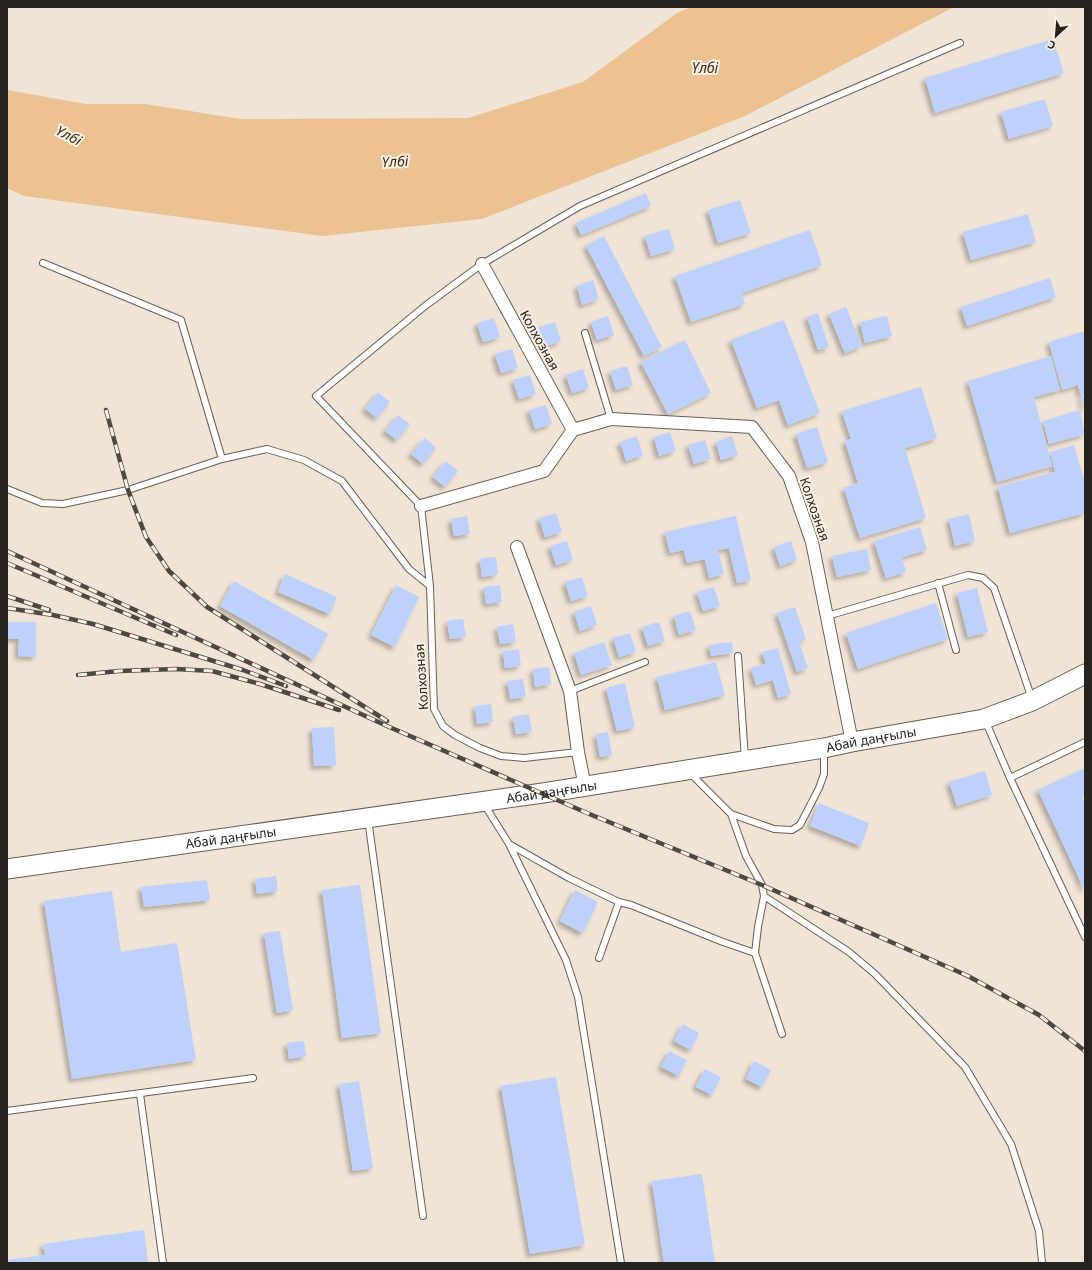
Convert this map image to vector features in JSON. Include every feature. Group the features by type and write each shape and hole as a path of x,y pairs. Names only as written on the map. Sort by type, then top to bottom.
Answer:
{"main road":[{"name":"Абай даңғылы","path":"7,869 585,787 824,748 984,718 1032,700 1085,674"}],"street":[{"name":"Колхозная","path":"482,264 573,430 611,419 752,426 789,476 812,542 852,742"},
{"path":"421,506 544,471 573,430"},
{"path":"517,547 570,691 578,752 585,787"}],"lane":[{"path":"421,506 316,396 426,306 482,264 580,206 960,42"},
{"path":"43,263 181,320 222,459"},
{"path":"585,333 611,419"},
{"path":"7,489 42,503 63,504 128,490 222,459 267,449 304,460 342,481 409,569 430,586"},
{"name":"Колхозная","path":"421,506 430,586 434,709 443,726 454,735 480,748 501,756 524,758 578,752"},
{"path":"827,616 968,574 984,578 994,588 1032,700"},
{"path":"938,583 956,650"},
{"path":"738,656 745,761"},
{"path":"570,691 645,662"},
{"path":"984,718 1010,778 1085,937"},
{"path":"1010,778 1085,742"},
{"path":"731,814 774,829 792,830 800,824 819,788 824,774 824,748"},
{"path":"687,770 731,814 746,856 762,885 764,896 755,953 782,1034"},
{"path":"482,801 509,844 566,960 578,997 621,1263"},
{"path":"368,818 423,1216"},
{"path":"509,844 569,878 619,902 631,905 755,953"},
{"path":"764,896 849,952 875,974 965,1067 1011,1144 1039,1231 1042,1263"},
{"path":"599,958 619,902"},
{"path":"7,1111 253,1078"},
{"path":"140,1094 163,1263"}],"water":[{"name":"Үлбі","path":"691,7 954,7 745,116 482,219 322,236 24,196 7,188 7,90 86,104 145,104 241,119 468,118 583,82 677,13"}],"building":[{"path":"1053,39 1064,73 935,113 925,78"},
{"path":"1045,99 1053,126 1009,139 1001,112"},
{"path":"646,193 651,206 581,235 576,223"},
{"path":"740,200 751,233 718,243 708,210"},
{"path":"1028,214 1036,242 971,260 963,232"},
{"path":"669,229 675,249 651,256 645,236"},
{"path":"810,230 822,265 742,293 745,304 691,322 675,276"},
{"path":"604,236 662,347 644,356 586,246"},
{"path":"1050,278 1056,297 967,326 961,307"},
{"path":"593,280 599,299 582,305 577,286"},
{"path":"846,307 862,346 845,353 829,314"},
{"path":"818,313 829,347 818,350 807,317"},
{"path":"608,316 614,335 597,340 591,322"},
{"path":"887,316 892,336 865,343 860,322"},
{"path":"494,318 500,337 483,342 477,323"},
{"path":"784,320 820,413 788,425 779,400 757,408 731,340"},
{"path":"555,322 561,341 544,347 538,328"},
{"path":"1085,331 1085,394 1081,395 1078,385 1062,390 1049,342"},
{"path":"685,340 711,393 668,414 641,362"},
{"path":"512,349 518,368 501,373 495,354"},
{"path":"1051,356 1060,390 1034,397 1052,466 997,482 968,381"},
{"path":"627,366 633,385 616,390 610,371"},
{"path":"583,369 589,388 572,393 566,375"},
{"path":"530,375 536,394 519,399 513,380"},
{"path":"921,387 937,438 905,448 926,518 860,538 844,488 858,483 845,441 851,439 842,411"},
{"path":"378,392 390,402 377,418 365,409"},
{"path":"1085,396 1085,409 1084,409 1081,397"},
{"path":"546,405 552,424 535,429 529,410"},
{"path":"1080,410 1085,434 1049,444 1043,421"},
{"path":"398,415 410,424 397,440 385,431"},
{"path":"817,427 828,462 807,468 796,434"},
{"path":"670,432 676,451 659,456 654,437"},
{"path":"637,436 643,455 626,461 620,442"},
{"path":"732,436 738,455 721,460 716,442"},
{"path":"425,438 436,448 423,464 411,454"},
{"path":"705,440 711,459 694,464 688,445"},
{"path":"1074,445 1085,483 1085,513 1010,533 998,487 1055,472 1050,452"},
{"path":"446,461 458,471 445,487 433,477"},
{"path":"556,513 562,532 545,537 539,518"},
{"path":"969,514 975,541 955,546 949,519"},
{"path":"467,516 470,534 454,536 451,519"},
{"path":"736,516 751,580 737,583 729,548 718,550 724,574 709,578 705,559 687,563 684,550 670,553 665,532"},
{"path":"920,527 927,550 902,557 906,572 886,578 874,541"},
{"path":"567,541 573,560 556,565 550,546"},
{"path":"791,541 797,560 780,566 774,547"},
{"path":"867,549 871,570 837,577 832,556"},
{"path":"496,557 498,574 482,577 480,559"},
{"path":"285,574 337,597 330,614 278,592"},
{"path":"582,577 588,596 571,601 565,582"},
{"path":"234,581 328,634 314,660 220,606"},
{"path":"396,585 419,597 395,647 371,635"},
{"path":"500,585 502,602 486,604 484,587"},
{"path":"714,587 720,606 703,611 697,592"},
{"path":"977,588 988,632 968,637 957,593"},
{"path":"936,603 948,639 858,669 846,633"},
{"path":"591,606 597,625 580,631 574,612"},
{"path":"795,607 806,639 799,642 808,668 797,672 777,613"},
{"path":"690,611 696,630 679,635 674,616"},
{"path":"463,619 466,637 450,639 447,621"},
{"path":"7,622 36,622 36,657 18,656 19,639 7,639"},
{"path":"659,622 665,641 648,646 642,627"},
{"path":"513,624 516,642 500,644 497,627"},
{"path":"630,633 636,652 619,657 613,638"},
{"path":"604,642 612,665 581,675 574,653"},
{"path":"732,642 733,653 711,656 709,645"},
{"path":"778,648 791,694 778,698 773,680 756,685 751,668 766,664 762,652"},
{"path":"519,649 521,666 505,668 503,651"},
{"path":"716,662 725,695 665,710 657,677"},
{"path":"549,667 551,684 535,687 533,669"},
{"path":"523,679 526,697 510,699 507,681"},
{"path":"625,683 635,727 617,731 606,688"},
{"path":"491,704 493,722 477,724 475,706"},
{"path":"529,714 532,732 516,734 513,717"},
{"path":"334,727 336,765 314,766 312,728"},
{"path":"608,732 612,755 600,757 596,734"},
{"path":"1085,768 1085,796 1082,797 1085,804 1085,891 1038,790"},
{"path":"985,771 992,795 957,806 949,782"},
{"path":"819,803 869,823 861,846 810,826"},
{"path":"276,876 278,891 257,894 255,879"},
{"path":"207,880 210,900 144,907 141,887"},
{"path":"360,885 381,1033 342,1038 322,890"},
{"path":"575,890 598,902 583,933 560,921"},
{"path":"112,891 121,952 177,943 196,1060 72,1079 44,901"},
{"path":"280,931 293,1010 277,1013 264,933"},
{"path":"683,1024 699,1033 691,1050 674,1041"},
{"path":"304,1041 306,1056 289,1059 287,1043"},
{"path":"669,1051 687,1060 679,1076 661,1067"},
{"path":"754,1061 771,1070 762,1087 746,1079"},
{"path":"705,1069 721,1077 712,1095 696,1087"},
{"path":"556,1077 585,1245 530,1254 501,1086"},
{"path":"359,1081 373,1168 353,1171 339,1084"},
{"path":"702,1174 715,1263 664,1263 652,1181"},
{"path":"144,1230 148,1263 7,1263 7,1260 45,1255 43,1244"}],"railway":[{"path":"106,410 128,490 146,537 169,571 207,607 387,721"},
{"path":"7,551 387,726 587,813 762,885 968,976 1039,1015 1085,1051"},
{"path":"7,563 176,635"},
{"path":"7,596 49,610"},
{"path":"7,608 53,615 93,624 243,670 286,686"},
{"path":"78,675 119,671 176,669 212,671 260,684 339,710"}]}
